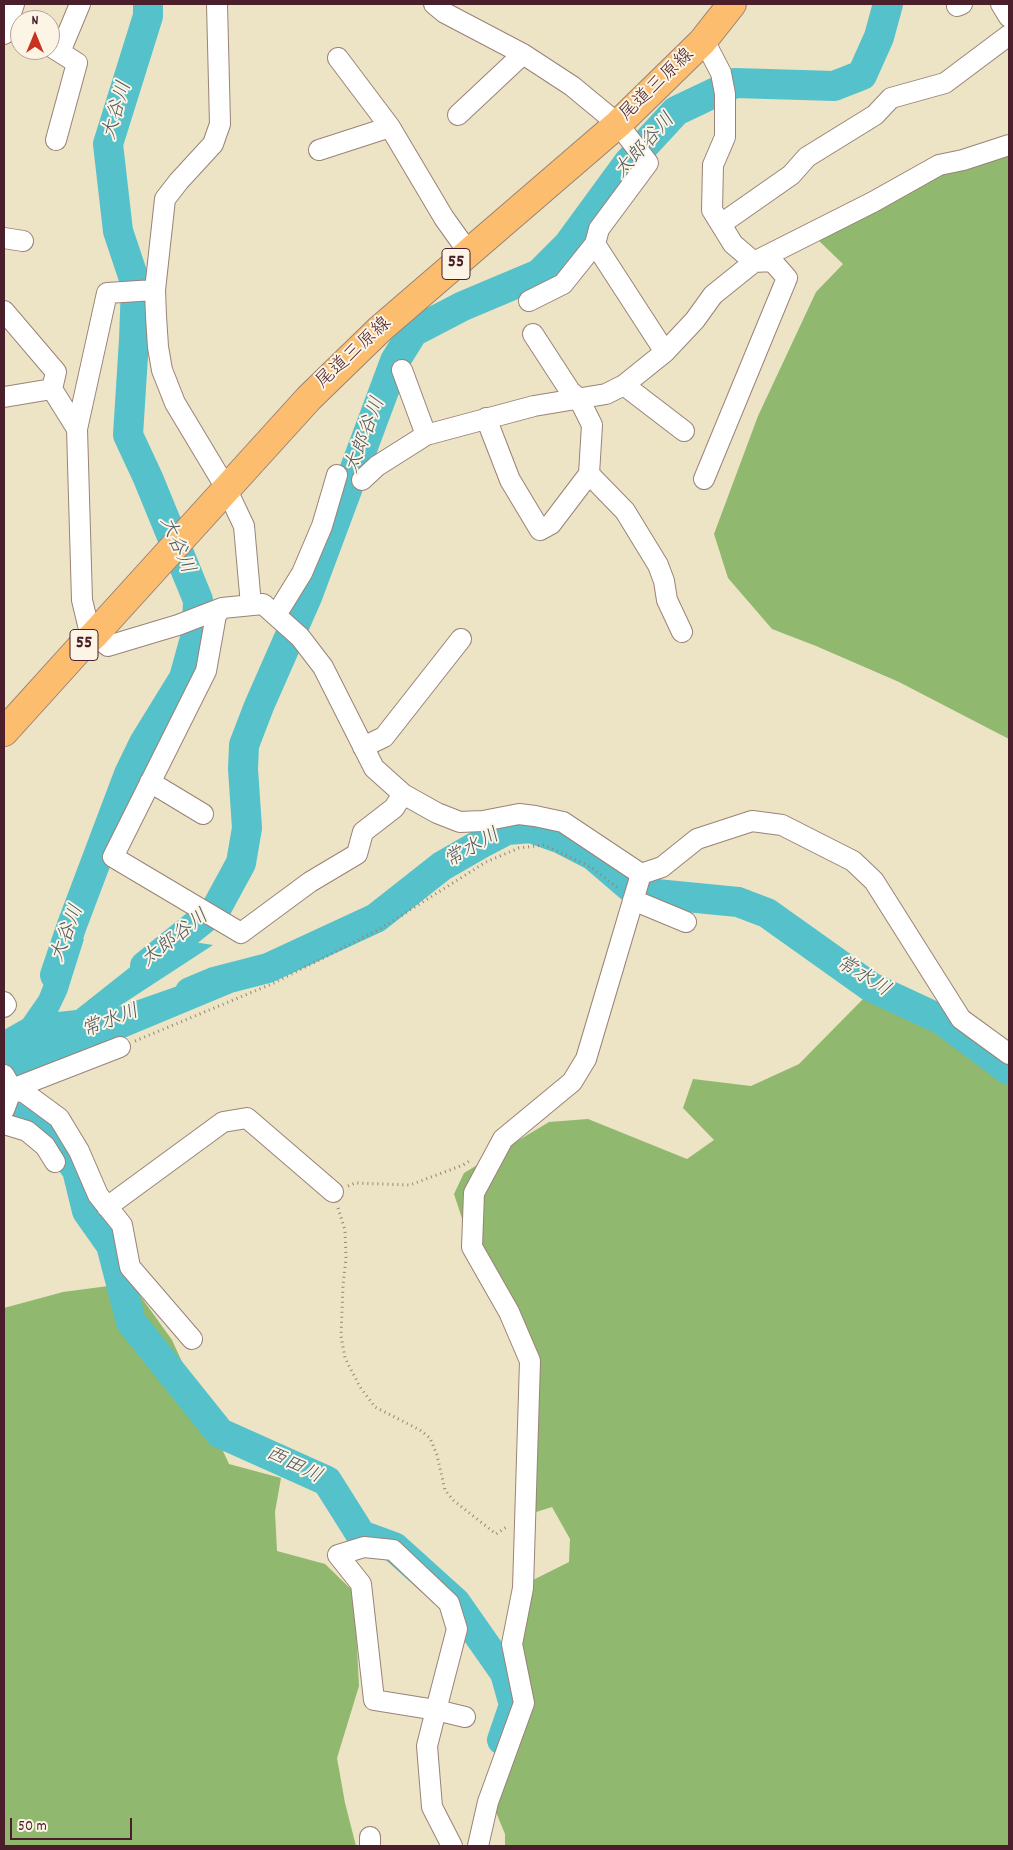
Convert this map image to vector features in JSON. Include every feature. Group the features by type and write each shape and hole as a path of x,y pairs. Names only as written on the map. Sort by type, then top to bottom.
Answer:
{"main road":[{"name":"尾道三原線","path":"4,732 309,398 380,329 618,124 702,42 732,4"}],"street":[{"path":"60,40 80,4"},
{"path":"218,4 220,124 213,144 165,199 155,290 158,347 162,370 175,403 226,488 244,526 251,605"},
{"path":"434,4 445,13 523,54 572,86 618,124 648,164 599,229 595,244 564,284 529,301"},
{"path":"1001,4 1009,17"},
{"path":"721,224 791,175 807,158 875,115 891,98 945,83 1009,35"},
{"path":"702,42 709,50 721,73 725,94 725,137 713,165 712,210 733,244 754,262 772,262 787,278 704,479"},
{"path":"56,140 77,63 60,52"},
{"path":"458,115 523,54"},
{"path":"338,58 390,127 444,218 469,253"},
{"path":"319,150 390,127"},
{"path":"362,480 377,466 426,435 534,406 606,394 624,385 665,352 695,320 713,295 754,262 873,202 939,164 963,160 1009,145"},
{"path":"595,244 665,352"},
{"path":"155,290 106,292 77,429 82,600 88,625 94,634 108,646 178,625 222,608 263,604 300,637 323,667 374,768 403,794 437,813 460,822 483,821 519,814 563,822 641,874"},
{"path":"4,310 56,372 52,390 77,429"},
{"path":"486,418 510,480 540,530 551,524 589,474 592,425 579,399 570,391 533,334"},
{"path":"402,370 426,435"},
{"path":"624,385 684,431"},
{"path":"4,397 52,390"},
{"path":"589,474 625,511 658,565 664,581 667,600 682,632"},
{"path":"280,619 322,526 337,475"},
{"path":"222,608 216,615 206,671 113,857 241,934 310,882 357,854 363,832 394,808 403,794"},
{"path":"363,747 384,737 461,639"},
{"path":"150,782 203,814"},
{"path":"641,874 662,867 697,839 752,821 782,825 853,860 874,881 961,1019 1009,1054"},
{"path":"478,1846 488,1802 524,1703 512,1644 523,1588 530,1361 509,1312 472,1248 474,1193 503,1139 572,1082 586,1059 641,874"},
{"path":"633,900 686,922"},
{"path":"4,1002 6,1005 4,1007"},
{"path":"8,1082 120,1047"},
{"path":"4,1110 8,1082"},
{"path":"8,1082 59,1118 80,1151 98,1195 122,1225 130,1267 192,1339"},
{"path":"107,1207 222,1122 247,1118 333,1192"},
{"path":"4,1124 27,1132 45,1146 55,1162"},
{"path":"452,1846 432,1807 427,1746 436,1710 456,1630 449,1603 393,1550 364,1547 338,1555 361,1584 374,1700 436,1710 465,1717"}],"path":[{"path":"120,1047 282,979 380,929 486,862 519,848 544,845 590,866 633,900"},
{"path":"503,1139 494,1143 463,1166 410,1185 354,1183 333,1192 345,1230 346,1258 341,1336 345,1358 360,1387 375,1407 420,1430 430,1438 437,1455 445,1490 453,1500 496,1534 507,1528 510,1522"}],"green space":[{"path":"1009,156 1009,739 899,682 772,629 728,578 714,534 758,416 816,292 843,264 817,239 936,176"},
{"path":"866,996 937,1029 1009,1082 1009,1846 505,1846 505,1834 493,1805 527,1705 520,1648 529,1582 569,1562 570,1539 552,1507 533,1513 538,1364 521,1313 469,1240 454,1194 464,1173 549,1122 588,1119 687,1159 714,1140 683,1108 693,1079 751,1086 799,1064"},
{"path":"131,1283 172,1340 229,1464 281,1478 275,1512 277,1551 325,1564 354,1592 359,1686 337,1758 345,1803 356,1846 4,1846 4,1308 63,1292"}],"water":[{"path":"63,936 84,939 67,993 58,1012 76,1010 167,938 213,945 118,1007 226,969 232,993 40,1073 4,1092 4,1030 23,1019 39,996"},
{"path":"4,1095 28,1107 59,1133 80,1167 64,1165 4,1124"}],"waterway":[{"name":"大谷川","path":"55,975 129,774 144,743 184,678 197,631 198,600 148,478 128,435 136,285 118,231 108,144 148,16 148,4"},
{"name":"太郎谷川","path":"145,966 216,909 241,863 247,828 243,769 244,745 307,597 395,361 413,332 463,306 539,274 568,245 628,163 676,111 735,83 834,86 862,75 879,37 888,4"},
{"name":"常水川","path":"190,992 214,982 268,968 376,918 442,866 507,830 531,828 559,838 594,856 629,886 646,893 738,902 767,913 871,987 942,1020 1009,1070"},
{"name":"西田川","path":"50,1134 77,1170 87,1211 111,1245 131,1322 220,1433 327,1481 361,1535 394,1547 456,1603 505,1673 514,1705 502,1740"}]}
